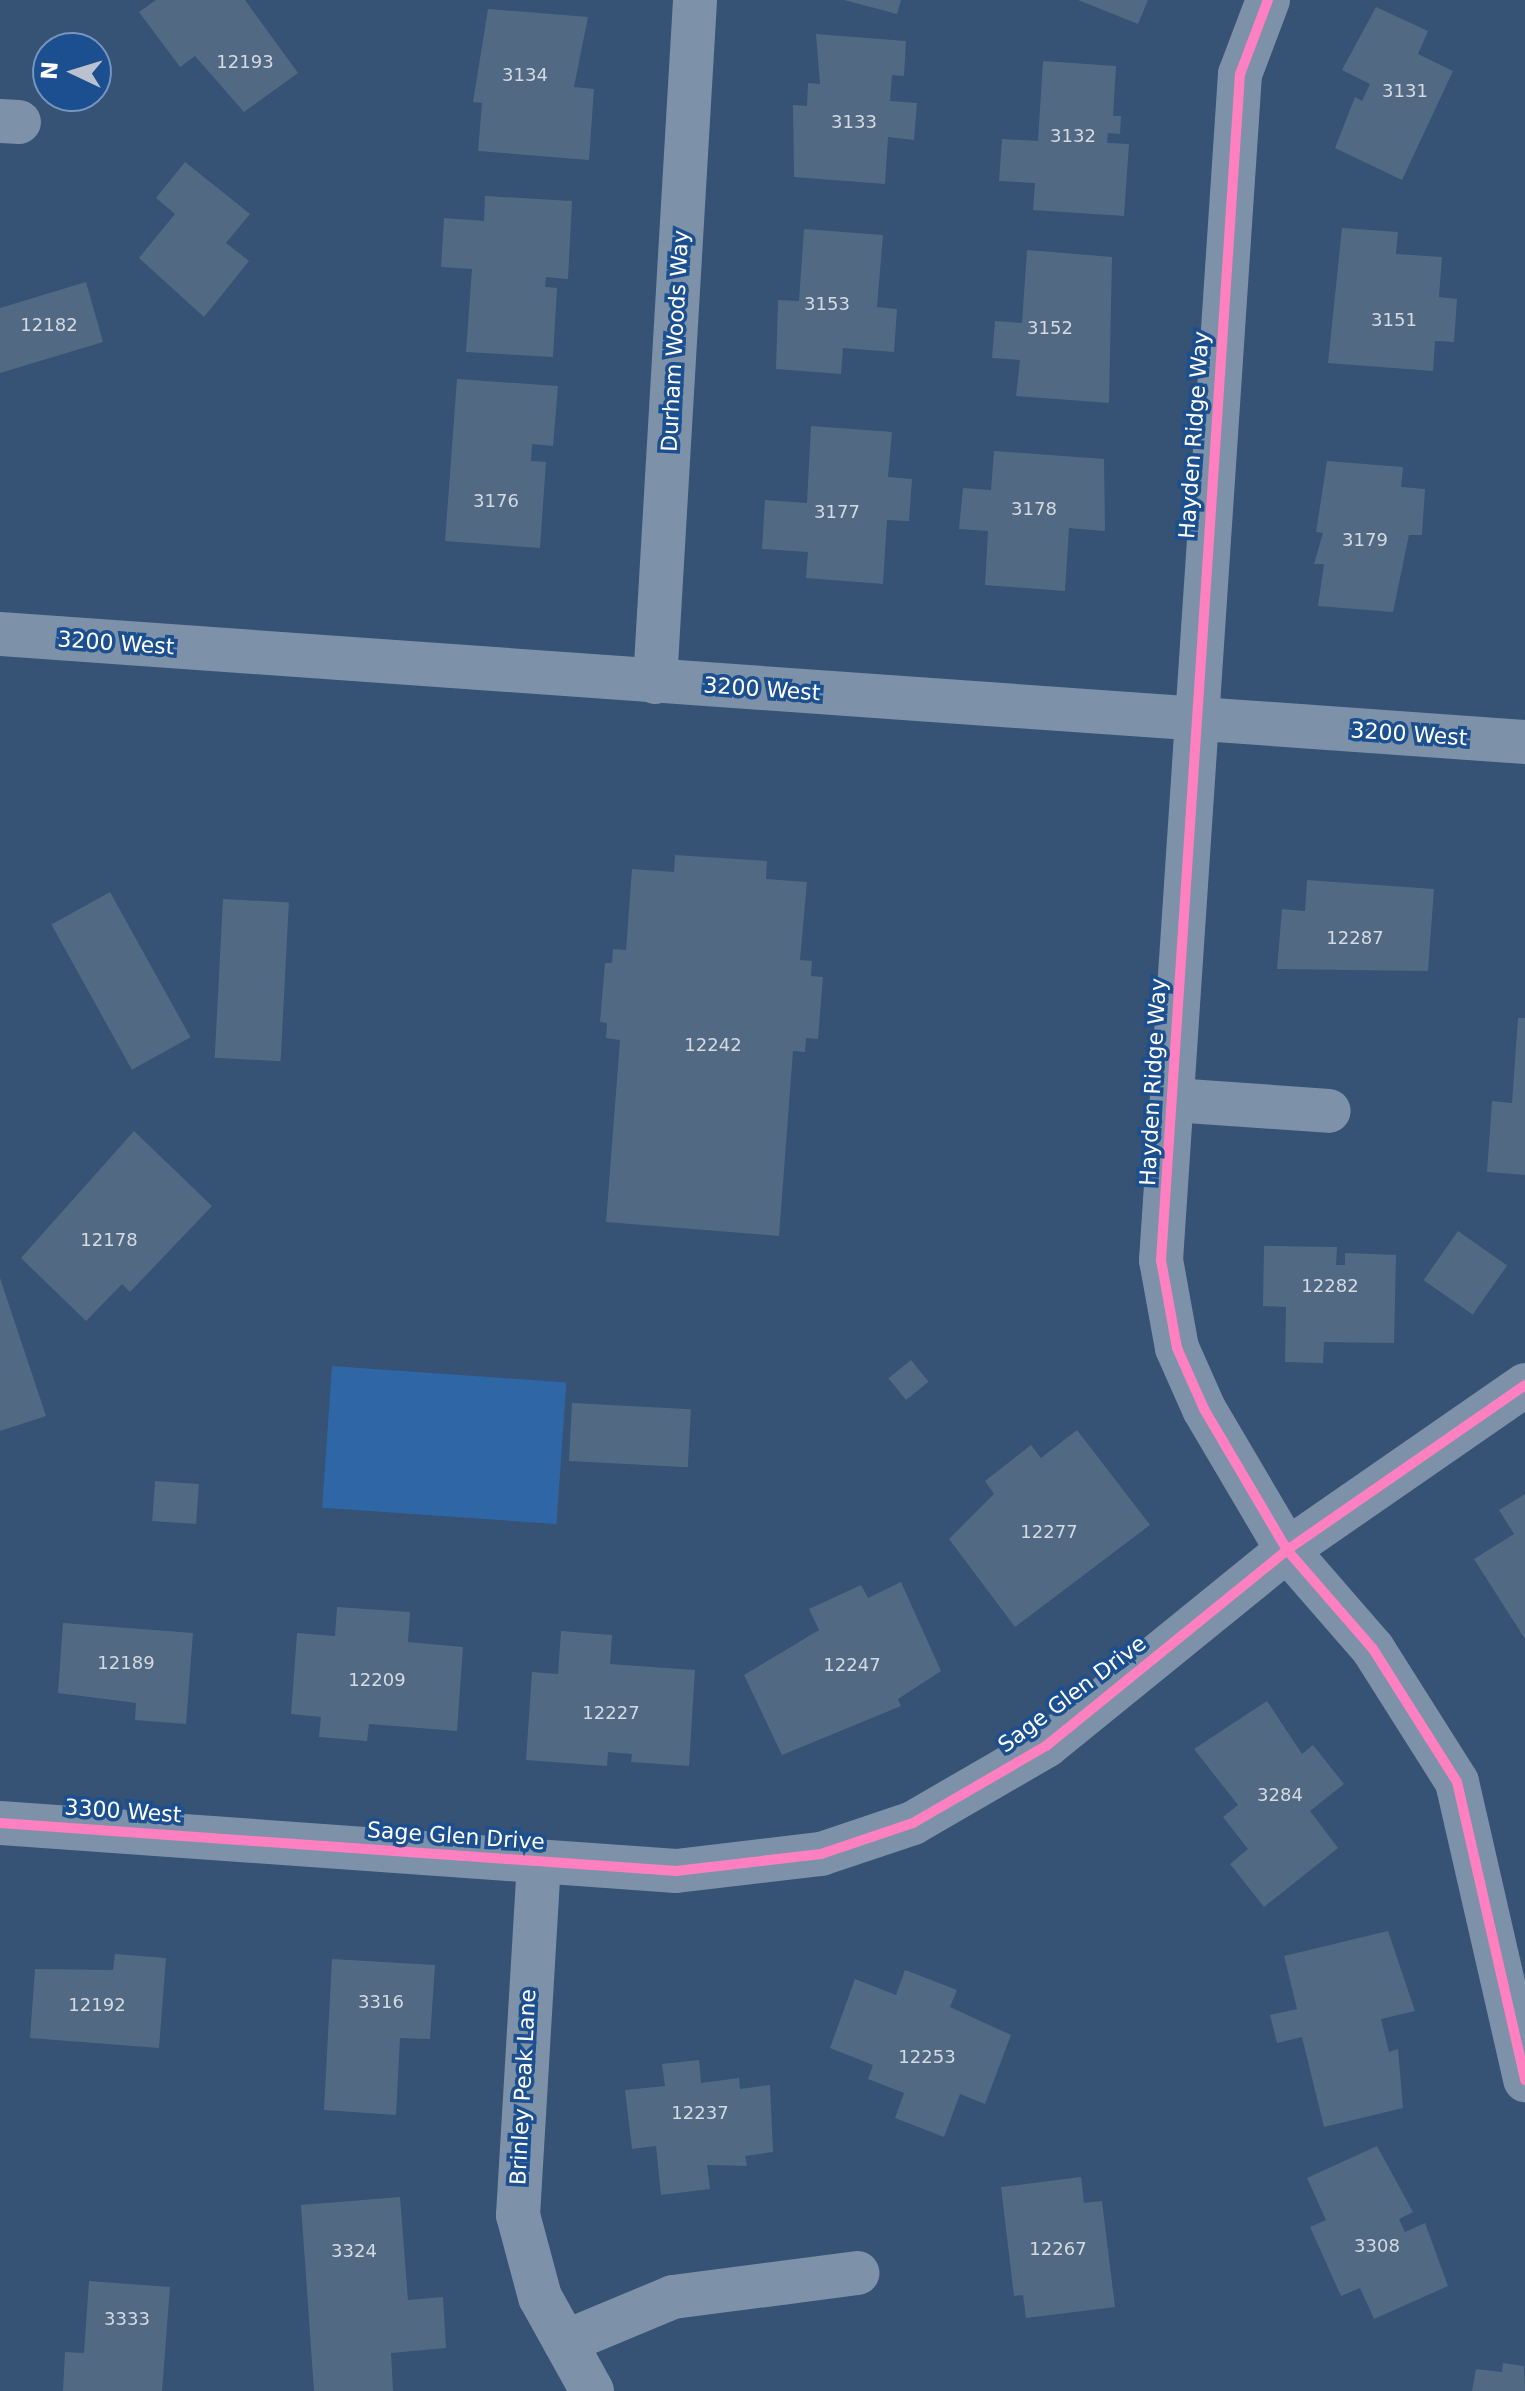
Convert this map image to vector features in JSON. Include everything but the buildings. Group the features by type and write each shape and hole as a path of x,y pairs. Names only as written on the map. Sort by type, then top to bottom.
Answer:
{"street":[{"name":"Durham Woods Way","path":"655,682 695,0"},
{"name":"Hayden Ridge Way","path":"1268,0 1240,74 1193,718 1173,1100 1161,1260 1177,1348 1287,1550 1373,1649 1457,1782 1525,2080"},
{"name":"3200 West","path":"0,634 1525,742"},
{"path":"1173,1100 1329,1111"},
{"name":"Sage Glen Drive","path":"243,1840 539,1862 725,1870 821,1854 913,1823 1046,1746 1287,1550 1525,1385"},
{"name":"3300 West","path":"0,1823 243,1840"},
{"name":"Brinley Peak Lane","path":"539,1862 516,2182 526,2257 565,2342 592,2391"},
{"path":"565,2342 673,2297 857,2273"}],"shaded area":[{"path":"332,1366 566,1382 557,1524 322,1508"}],"cycle path":[{"path":"1268,0 1240,74 1161,1260 1177,1348 1204,1409 1287,1550 1373,1649 1457,1782 1525,2080"},
{"path":"0,1823 676,1871 821,1854 913,1823 1046,1746 1287,1550 1525,1385"}]}
